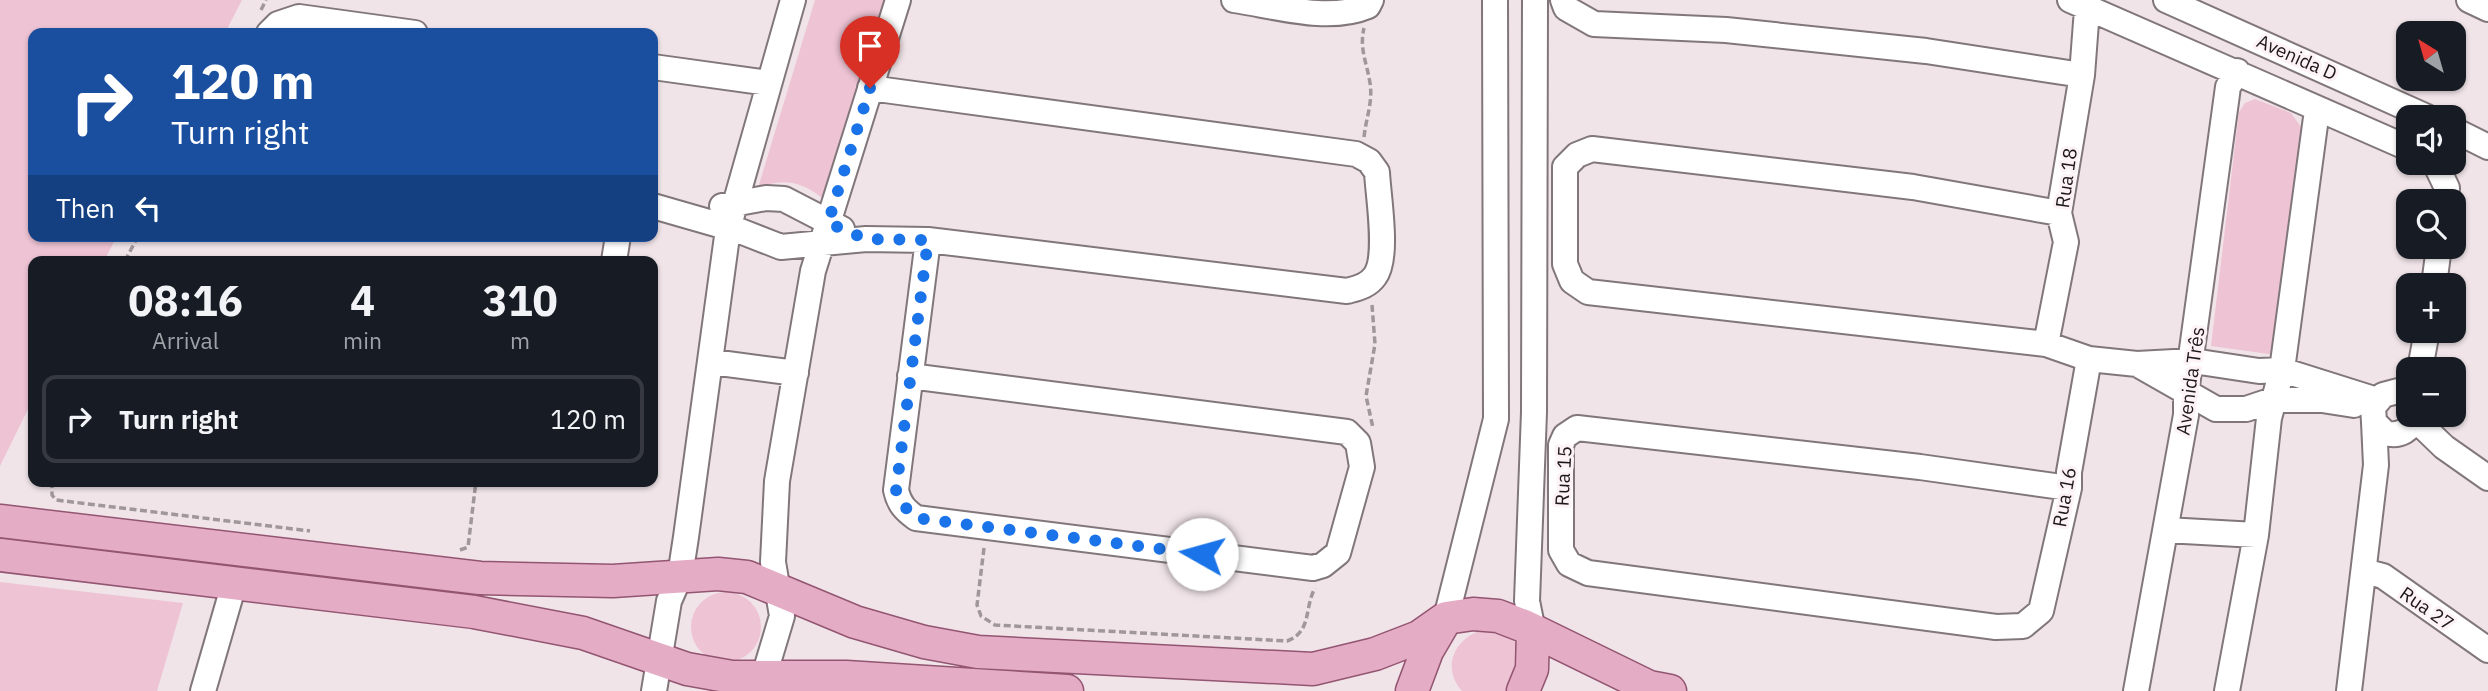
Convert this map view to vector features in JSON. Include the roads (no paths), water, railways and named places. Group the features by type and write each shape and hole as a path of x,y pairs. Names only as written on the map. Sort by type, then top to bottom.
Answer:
{"main road":[{"path":"0,521 480,578 613,582 680,576 747,577 855,622 923,642 978,652 1313,669 1347,663 1386,650 1419,637 1446,618 1473,614 1498,616 1649,687 1670,691"},
{"path":"0,555 474,612 583,633 687,669 759,683 846,677 1067,691"},
{"path":"1412,691 1427,651 1446,618"},
{"path":"1439,691 1434,664 1446,618"},
{"path":"1523,691 1532,669 1533,631"}],"street":[{"path":"654,691 669,601 680,576 712,362 728,229 793,0"},
{"path":"759,683 782,616 773,562 774,521 777,481 796,373 825,234 898,0"},
{"path":"1234,0 1333,14 1353,12 1368,6 1371,0"},
{"path":"1446,618 1496,419 1496,0"},
{"path":"1533,631 1527,601 1534,412 1535,0"},
{"path":"1563,0 1566,8 1594,24 1726,30 1873,45 2082,75"},
{"name":"Avenida D","path":"2165,0 2400,105"},
{"path":"2469,0 2488,9"},
{"path":"2079,5 2237,71 2317,110 2396,143"},
{"name":"Rua 18","path":"2046,344 2066,242 2059,213 2082,75 2079,5"},
{"path":"274,28 299,17 379,28"},
{"path":"658,68 768,83"},
{"name":"Avenida Três","path":"2136,691 2186,415 2186,393 2193,361 2228,87 2237,71"},
{"path":"665,209 780,247 825,234 866,239 928,240 1347,291 1363,287 1376,275 1382,258 1377,172 1369,161 1356,153 870,88"},
{"path":"2227,691 2256,535 2273,400 2282,370 2317,110"},
{"path":"2466,136 2488,147"},
{"path":"2059,213 1913,187 1592,149 1577,155 1565,167 1565,264 1572,281 1588,292 2046,344 2089,359 2137,364 2193,361 2259,371 2282,370 2396,410"},
{"path":"665,209 736,205 766,198 784,199 825,234"},
{"path":"910,376 1347,432 1358,443 1362,467 1338,553 1323,565 1313,568 916,518 899,501 896,491 910,376 928,240"},
{"name":"Rua 16","path":"2023,626 2041,611 2068,488 2068,472 2089,359"},
{"path":"712,362 796,373"},
{"path":"2137,364 2216,409 2246,409 2273,400 2322,400 2396,410"},
{"path":"2349,691 2376,465 2396,410"},
{"path":"2418,427 2488,478"},
{"name":"Rua 15","path":"2023,626 1996,627 1588,573 1569,564 1561,550 1561,445 1565,436 1577,428 1920,467 2068,488"},
{"path":"2166,530 2256,535"},
{"name":"Rua 27","path":"2364,571 2383,576 2488,650"},
{"path":"203,691 234,584"}]}
